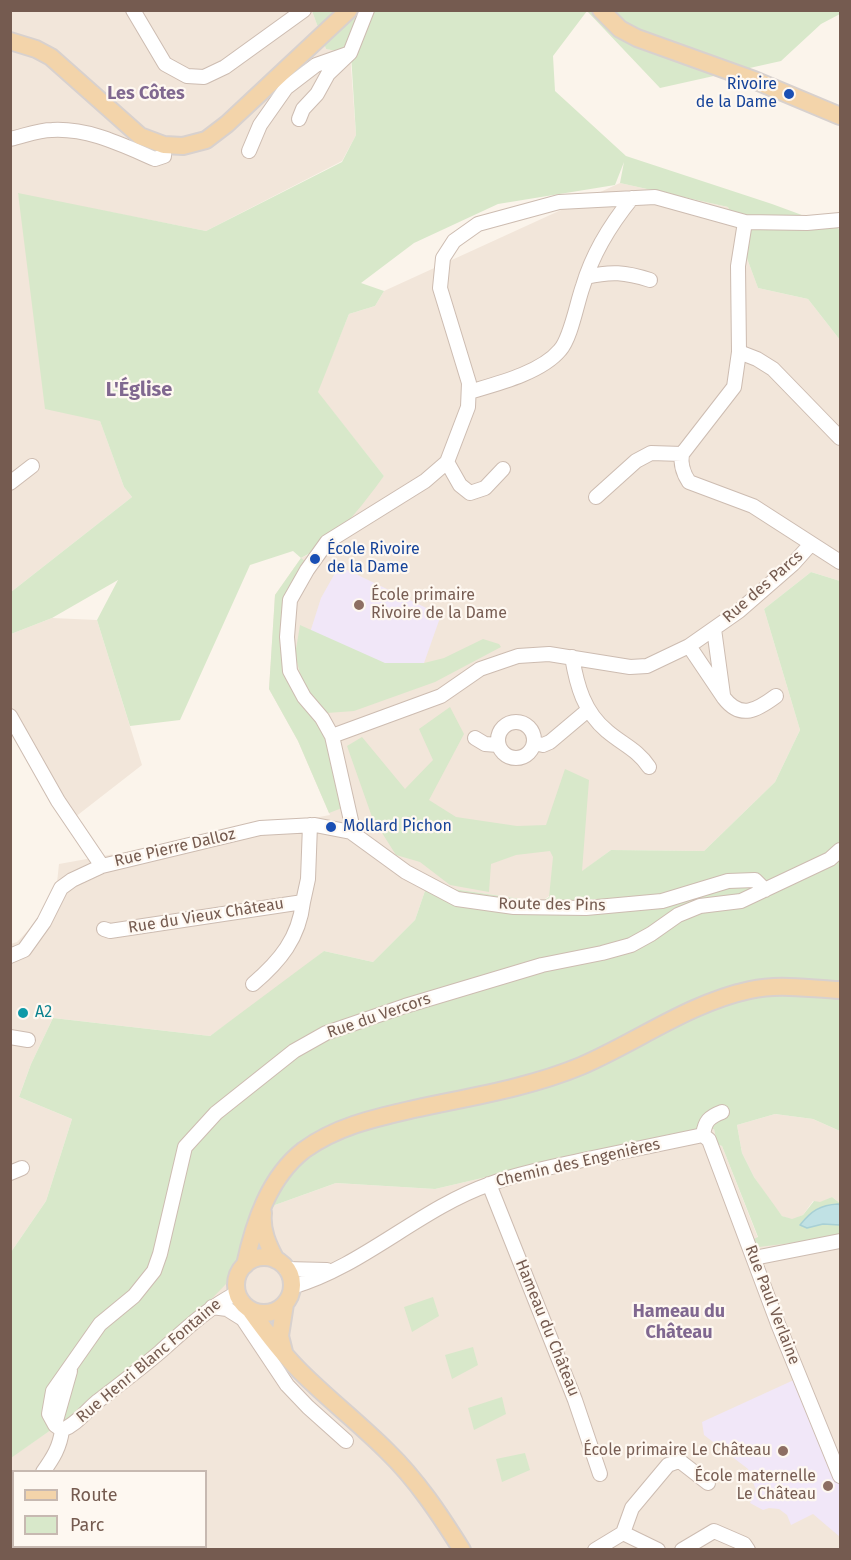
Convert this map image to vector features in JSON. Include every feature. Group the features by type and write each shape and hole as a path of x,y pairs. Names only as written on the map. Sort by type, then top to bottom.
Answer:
{"main road":[{"path":"10,41 36,49 51,57 140,136 164,145 183,146 206,140 227,124 349,10"},
{"path":"601,10 620,29 637,38 754,80 840,116"},
{"path":"245,1265 265,1201 288,1165 313,1144 344,1127 381,1116 527,1083 579,1066 720,998 752,989 793,986 840,990"},
{"path":"251,1311 263,1314 275,1311 285,1304 292,1287 291,1277 268,1246 262,1222 265,1201"},
{"path":"281,1264 265,1257 254,1259 245,1265 236,1283 237,1293 242,1303 299,1370 400,1465 432,1504 462,1550"},
{"path":"284,1352 280,1336 285,1304"}],"street":[{"path":"133,10 165,64 187,76 204,77 225,67 304,10"},
{"path":"299,119 328,74 351,53 367,10"},
{"path":"249,151 261,125 286,88 316,64 351,53"},
{"path":"10,139 50,130 78,131 104,137 155,159 164,156 164,145"},
{"path":"351,832 352,825 332,736 322,718 304,697 290,671 286,637 290,600 307,570 327,542 425,481 447,462 468,407 469,392 469,383 440,288 443,258 454,241 478,224 559,202 632,198 655,197 745,222 807,223 840,220"},
{"path":"469,392 539,366 560,350 594,254 610,225 632,198"},
{"path":"745,222 738,266 739,352 734,387 682,454 684,473 689,482 753,506 776,519 810,545 840,562"},
{"path":"586,277 605,273 628,273 650,280"},
{"path":"739,352 773,369 840,438"},
{"path":"596,497 636,461 651,453 682,454"},
{"path":"447,462 460,484 470,493 485,488 502,469"},
{"path":"10,483 32,466"},
{"name":"Rue des Parcs","path":"332,736 441,696 480,669 518,657 549,654 630,667 647,666 689,646 739,611 793,564 810,545"},
{"name":"Rue des Parcs","path":"714,629 724,698"},
{"path":"689,646 729,706 738,711 758,709 776,696"},
{"path":"572,657 576,677 588,710 606,731 641,755 649,767"},
{"path":"534,743 543,745 550,742 588,710"},
{"name":"Rue Pierre Dalloz","path":"10,716 58,801 102,866 260,828 310,825 351,832"},
{"path":"510,723 525,724 530,729 534,743 527,755 514,759 501,752 498,745 500,731 510,723"},
{"path":"475,738 485,744 498,745"},
{"name":"Rue du Vieux Château","path":"104,929 110,931 303,902 308,879 310,825"},
{"name":"Route des Pins","path":"351,832 406,872 457,899 503,905 586,908 662,901 728,881 755,880 765,890"},
{"name":"Rue du Vercors","path":"44,1470 55,1456 61,1442 58,1427 70,1369 100,1324 134,1296 154,1271 185,1147 216,1113 294,1051 326,1033 405,1006 542,965 631,945 678,915 700,906 741,901 830,859 840,850"},
{"path":"10,956 24,950 44,922 61,888 102,866"},
{"path":"253,984 293,940 299,927 303,902"},
{"path":"10,1037 28,1040"},
{"path":"704,1135 706,1122 710,1117 722,1112"},
{"name":"Chemin des Engenières","path":"292,1287 306,1283 373,1249 425,1214 489,1184 552,1167 704,1135"},
{"name":"Rue Paul Verlaine","path":"704,1135 709,1140 778,1324 840,1476"},
{"name":"Hameau du Château","path":"489,1184 575,1400 600,1474"},
{"path":"754,1258 840,1241"},
{"name":"Chemin des Engenières","path":"281,1264 332,1270"},
{"name":"Rue Henri Blanc Fontaine","path":"58,1427 74,1423 212,1307 226,1297 237,1293"},
{"path":"212,1307 227,1309 243,1319 286,1385 346,1441"},
{"path":"595,1550 622,1533 632,1508 668,1465 681,1462 708,1483"},
{"path":"682,1550 714,1531 744,1544 748,1550"},
{"path":"622,1533 658,1550"},
{"path":"10,1548 21,1550"}],"shaded area":[{"path":"11,11 312,11 326,49 350,53 356,135 342,161 206,231 18,194 124,487 132,497 11,592"},
{"path":"620,183 728,207 758,288 808,299 840,340 840,581 811,572 764,609 800,730 775,782 704,851 611,850 541,902 427,885 415,920 373,962 324,951 277,989 210,1036 53,1018 31,1064 19,1097 72,1119 46,1201 11,1252 11,944 17,942 41,917 56,892 59,864 330,815 298,741 269,689 275,595 301,558 314,552 384,476 317,392 349,314 375,306 384,291"},
{"path":"339,566 441,615 424,663 391,674 307,642 321,598"},
{"path":"52,618 97,620 142,765 70,821 11,730 11,634"},
{"path":"775,1114 813,1119 840,1131 840,1203 832,1197 820,1203 813,1201 803,1215 792,1220 782,1216 772,1204 754,1177 742,1153 737,1125"},
{"path":"714,1129 717,1144 722,1146 758,1238 753,1240 840,1237 840,1549 10,1549 10,1458 68,1418 243,1247 275,1205 336,1183 435,1189 671,1134"},
{"path":"796,1379 840,1481 840,1537 813,1514 791,1525 787,1515 779,1509 763,1510 750,1503 756,1490 748,1469 704,1435 702,1422"}],"green space":[{"path":"312,11 587,11 553,56 555,91 626,156 840,229 840,340 808,299 758,288 728,207 620,183 624,162 615,185 498,204 414,243 361,283 384,291 375,306 349,314 318,392 384,476 357,511 337,532 314,551 301,558 293,551 250,565 180,720 130,726 97,620 118,580 52,618 11,634 11,592 132,497 124,487 100,421 45,409 18,193 206,231 342,162 356,135 351,54 326,49"},
{"path":"587,11 840,11 840,14 821,24 781,61 660,88"},
{"path":"301,558 306,562 286,599 285,654 325,735 342,808 329,813 298,741 269,689 275,595"},
{"path":"811,572 840,581 840,1131 813,1119 775,1114 737,1125 742,1153 754,1177 782,1216 792,1219 803,1215 814,1201 820,1202 832,1197 840,1203 840,1237 759,1247 752,1240 758,1237 722,1146 717,1144 714,1129 671,1134 435,1189 336,1183 275,1205 243,1247 226,1284 188,1323 68,1418 11,1458 11,1252 46,1201 72,1119 19,1097 31,1064 53,1018 210,1036 324,951 373,962 415,920 427,885 541,902 549,897 553,857 550,851 516,855 491,864 489,892 450,885 420,862 396,855 372,817 347,746 362,737 405,789 433,760 419,729 450,707 464,734 429,800 456,817 517,826 546,825 565,769 589,780 582,871 611,850 704,851 775,782 800,730 764,609"},
{"path":"300,625 385,663 424,663 444,658 483,639 499,644 501,647 435,682 354,711 327,713 303,684 295,655"},
{"path":"433,1297 439,1316 412,1332 404,1307"},
{"path":"473,1347 478,1365 452,1379 445,1355"},
{"path":"502,1397 506,1414 474,1430 468,1408"},
{"path":"525,1453 530,1470 502,1482 496,1459"}],"water":[{"path":"840,1205 840,1225 823,1224 807,1228 800,1225 816,1210"}],"place":[{"name":"Rivoire de la Dame","path":"789,94"},
{"name":"École Rivoire de la Dame","path":"315,559"},
{"name":"École primaire Rivoire de la Dame","path":"359,605"},
{"name":"Mollard Pichon","path":"331,827"},
{"name":"A2","path":"23,1013"},
{"name":"École primaire Le Château","path":"783,1451"},
{"name":"École maternelle Le Château","path":"828,1486"}],"district":[{"name":"Les Côtes","path":"146,94"},
{"name":"L'Église","path":"139,390"},
{"name":"Hameau du Château","path":"679,1322"}]}
